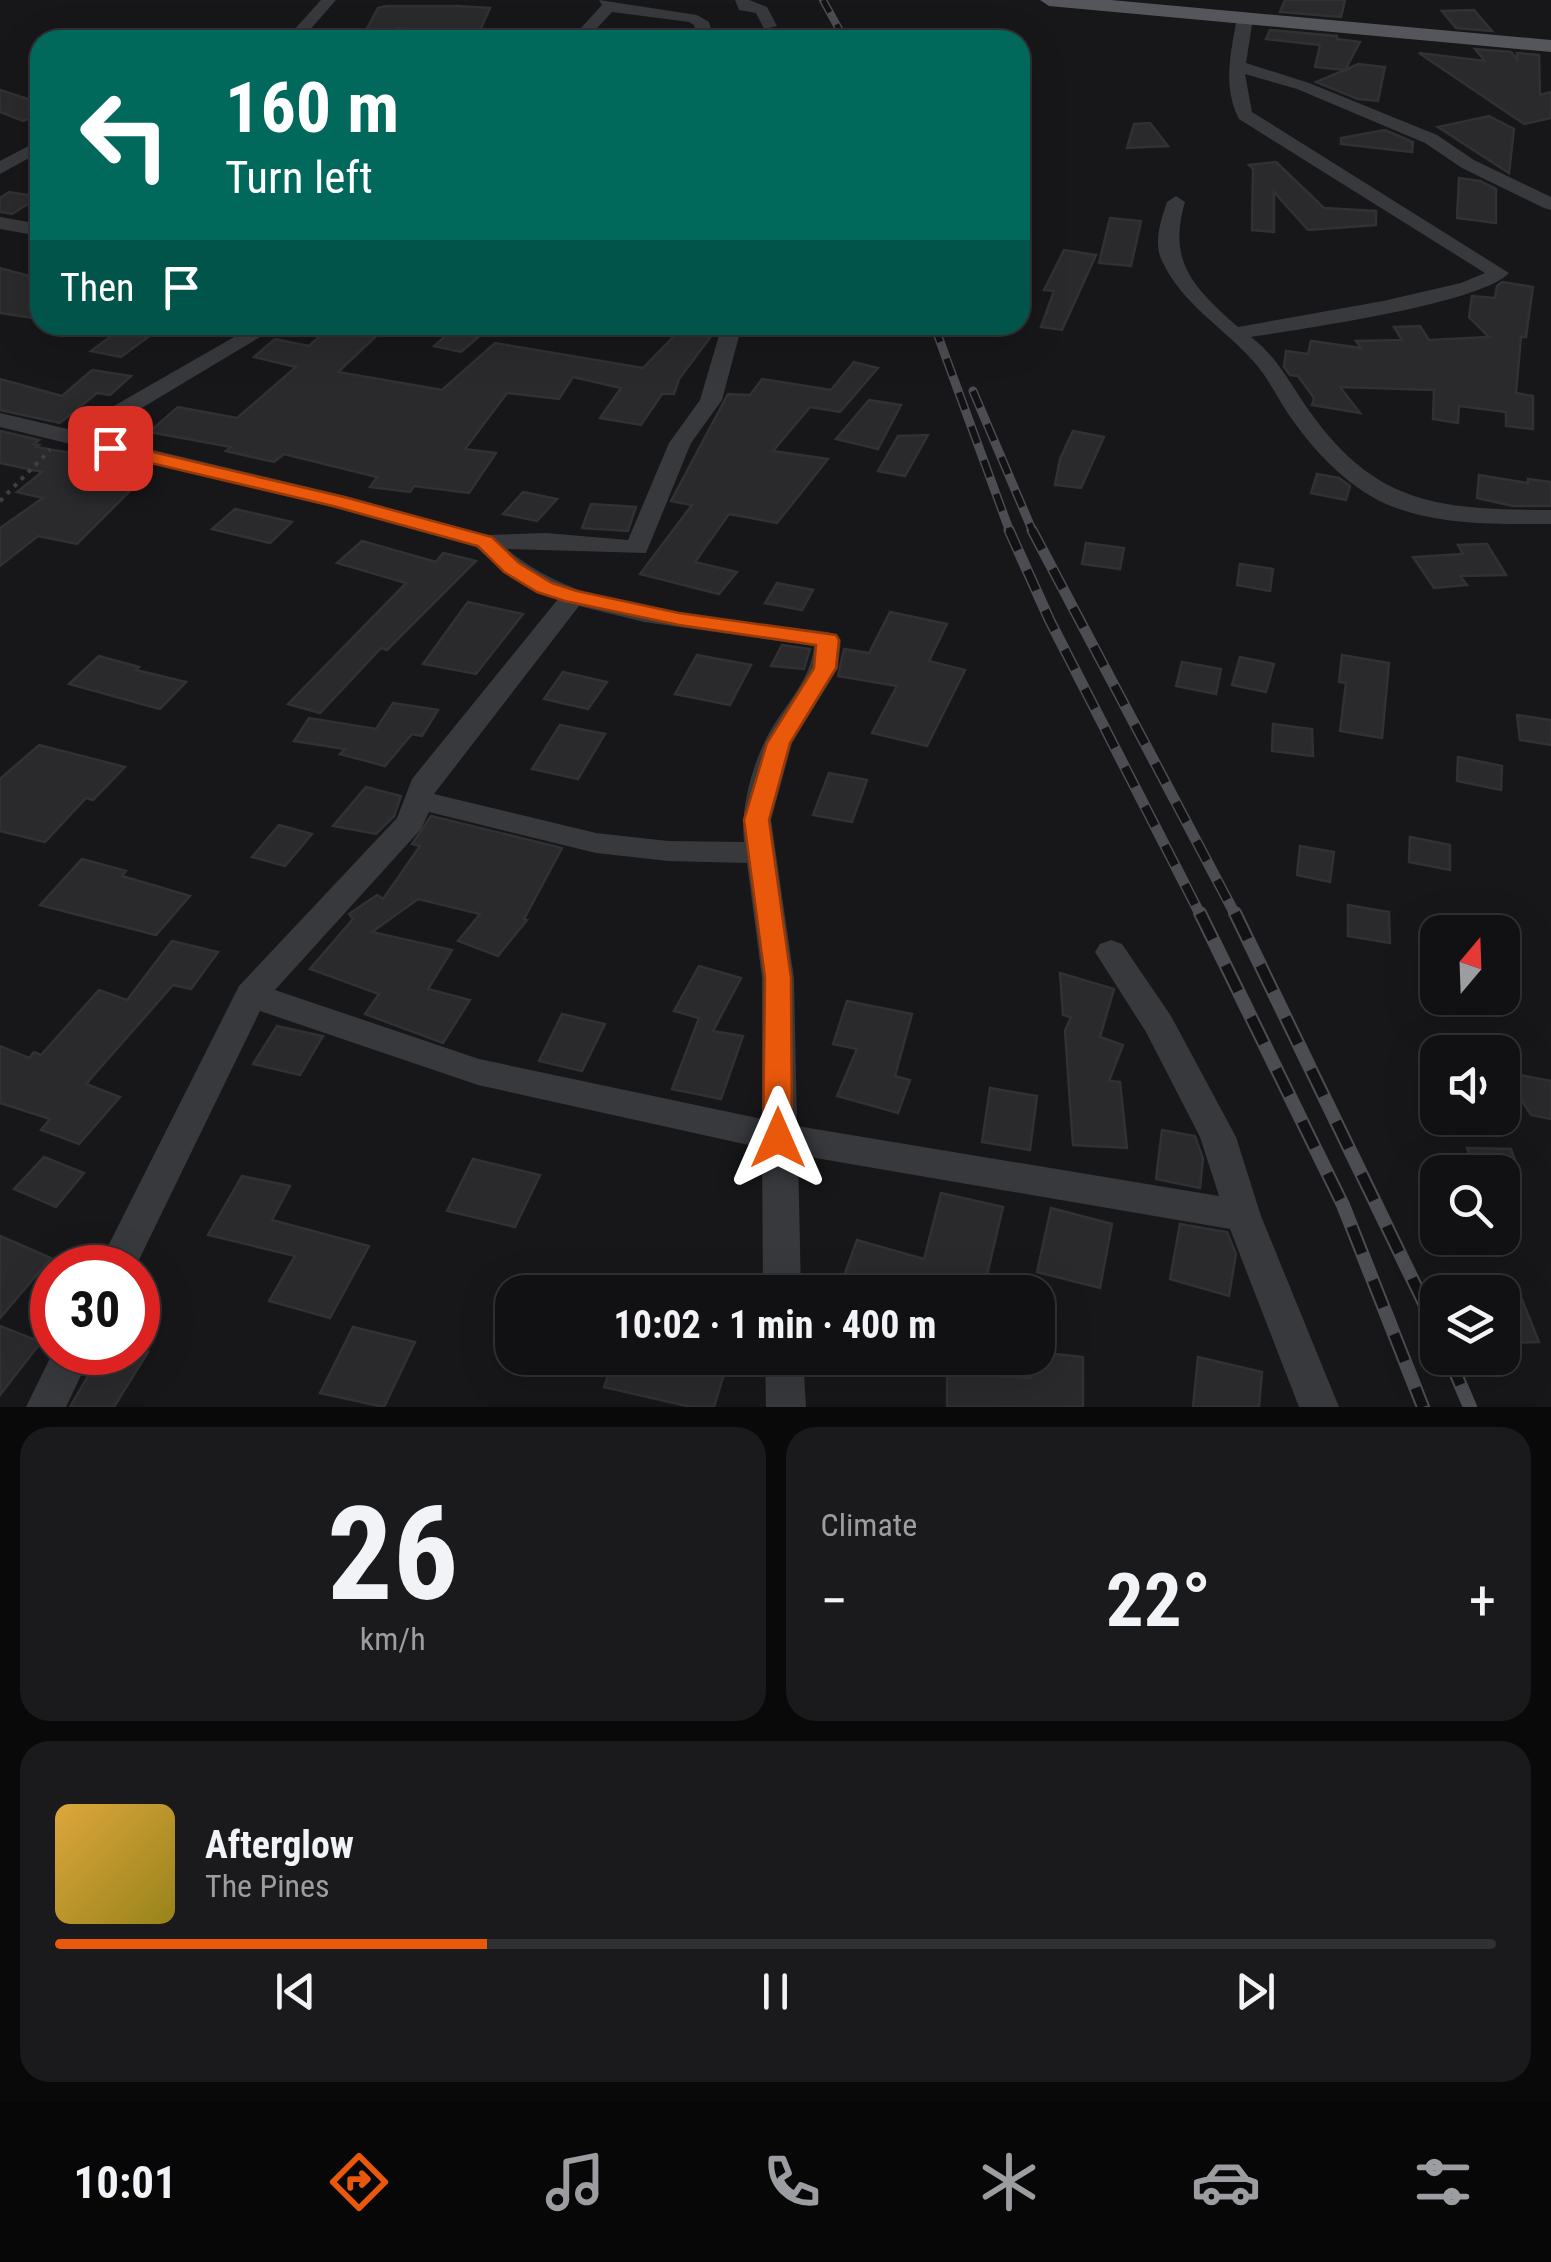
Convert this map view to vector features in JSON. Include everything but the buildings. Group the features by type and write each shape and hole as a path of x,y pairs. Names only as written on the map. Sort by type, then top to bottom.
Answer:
{"main road":[{"path":"1048,0 1245,9 1551,46"}],"street":[{"path":"302,30 330,0"},
{"path":"742,0 744,7 762,10 768,26"},
{"path":"586,30 608,3 692,18 702,22 704,30"},
{"path":"1234,334 1370,313 1474,289 1500,273 1245,115 1235,94 1245,9"},
{"path":"1237,66 1302,86 1431,139 1468,164 1551,204"},
{"path":"0,169 30,150"},
{"path":"1176,202 1169,223 1168,256 1220,326 1262,358 1310,428 1361,479 1389,499 1436,512 1551,516"},
{"path":"0,223 30,228"},
{"path":"68,438 252,335"},
{"path":"0,420 338,501 485,542 546,540 637,548 680,443 712,400 729,335"},
{"path":"485,542 512,568 544,588 572,597 679,619 828,640 825,668 778,743 756,820 778,978 782,1275"},
{"path":"127,1245 251,996 412,822 422,786 572,597"},
{"path":"418,800 596,843 668,851 760,853"},
{"path":"1111,952 1159,1025 1218,1137 1243,1216 1318,1407"},
{"path":"251,996 478,1072 778,1138 1243,1216"},
{"path":"46,1407 62,1375"},
{"path":"785,1375 786,1407"}],"path":[{"path":"0,501 68,438"}],"railway":[{"path":"823,0 840,30"},
{"path":"938,335 1010,532"},
{"path":"973,391 1033,531"},
{"path":"1009,530 1050,621 1201,916"},
{"path":"1033,531 1236,916"},
{"path":"1200,913 1343,1205 1423,1407"},
{"path":"1235,913 1420,1295"},
{"path":"1456,1375 1470,1407"}],"route":[{"path":"110,448 338,501 485,542 512,568 544,588 572,597 679,619 828,640 825,668 778,743 756,820 778,978 778,1138"}]}
